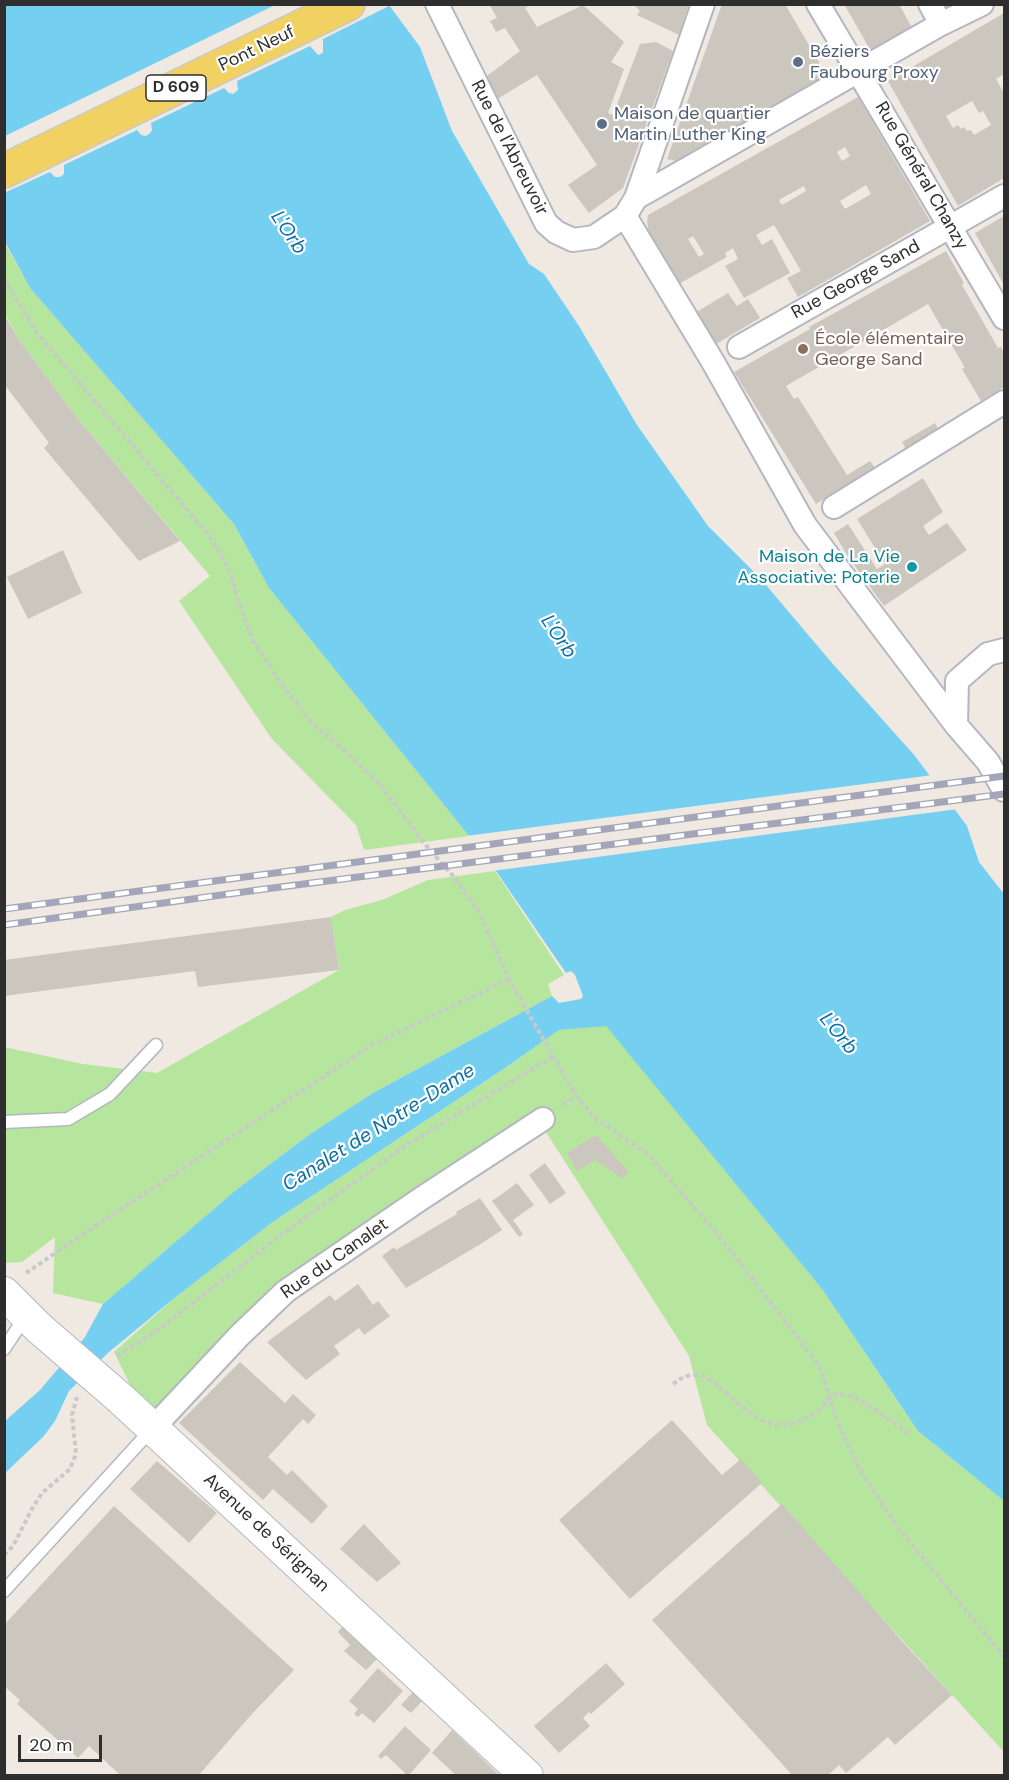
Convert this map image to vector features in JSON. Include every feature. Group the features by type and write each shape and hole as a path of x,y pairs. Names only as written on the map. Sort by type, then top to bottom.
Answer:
{"main road":[{"name":"Pont Neuf","path":"4,171 348,4"}],"street":[{"name":"Rue de l'Abreuvoir","path":"437,4 546,223 556,232 573,240 594,237 630,207 859,71 941,24 982,4"},
{"path":"703,4 630,207 712,362 805,525 956,725 987,762 1005,790"},
{"name":"Rue Général Chanzy","path":"818,4 1005,318"},
{"path":"930,4 941,24"},
{"name":"Rue George Sand","path":"739,347 1005,196"},
{"path":"834,507 1005,402"},
{"path":"956,725 957,681 988,654 1005,650"},
{"name":"Rue du Canalet","path":"152,1430 239,1336 286,1291 543,1119"},
{"name":"Avenue de Sérignan","path":"14,1284 33,1322 170,1444 527,1776"}],"lane":[{"path":"4,1122 69,1119 110,1094 156,1045"},
{"path":"4,1348 33,1322"},
{"path":"4,1591 152,1430"}],"path":[{"path":"4,279 37,333 207,533 232,577 236,596 253,640 279,681 313,724 379,783 479,912 509,980 576,1096 595,1118 649,1155 727,1246 820,1367 838,1424 859,1467 895,1524 1005,1657"},
{"path":"14,1284 99,1223 372,1045 509,980"},
{"path":"114,1358 158,1330 277,1238 405,1146 554,1056"},
{"path":"673,1384 683,1377 695,1374 706,1377 759,1418 781,1425 801,1421 818,1411 837,1394 848,1395 858,1399 910,1435"},
{"path":"4,1555 13,1546 42,1493 70,1469 76,1454 72,1415 77,1396"}],"green space":[{"path":"4,242 30,288 234,524 269,588 469,836 364,850 356,825 272,739 179,601 210,576 78,419 19,340 5,314"},
{"path":"495,871 564,975 548,984 552,996 373,1093 310,1134 236,1190 103,1304 53,1293 55,1237 22,1262 5,1263 4,1047 83,1064 157,1073 339,970 331,917 345,910 382,900 428,880"},
{"path":"607,1026 822,1289 918,1431 1004,1501 1004,1752 707,1425 689,1356 539,1121 286,1291 152,1429 114,1352 177,1296 274,1221 559,1030"}],"water":[{"path":"5,5 389,5 420,47 452,131 529,264 544,274 579,326 637,425 708,526 760,578 915,756 967,826 979,862 1004,894 1004,1501 918,1431 822,1289 606,1026 559,1030 274,1221 109,1352 69,1391 55,1421 43,1437 5,1473 5,1421 40,1390 85,1337 103,1304 236,1190 310,1134 373,1093 552,996 559,1003 581,999 583,996 575,975 571,971 566,973 496,871 269,588 234,524 30,288 5,242"}],"pier":[{"path":"393,4 323,39 323,53 318,55 310,46 237,81 238,90 233,94 224,88 151,123 152,130 146,136 141,135 137,130 64,165 64,174 60,177 55,177 50,172 4,193 5,136 275,5"},
{"path":"933,775 958,809 492,871 466,836"}],"building":[{"path":"489,4 532,4 525,8 537,27 583,5 624,42 611,62 624,69 608,113 613,115 640,44 656,42 673,51 623,188 589,213 568,185 597,165 537,75 494,101 483,79 520,51 505,28 496,32 490,21 497,18"},
{"path":"637,4 689,4 679,35 637,15 640,11 635,6"},
{"path":"722,4 785,4 827,76 676,161 667,159"},
{"path":"844,4 899,4 912,28 871,51"},
{"path":"1004,13 1004,74 996,79 1004,90 1004,178 958,206 888,81","holes":["972,101 979,113 983,111 991,125 974,135 971,130 967,131 964,127 961,129 958,125 953,128 946,116"]},
{"path":"858,97 930,221 798,297 787,278 801,271 774,225 756,235 762,245 772,239 790,273 744,298 725,266 738,259 733,248 725,253 727,257 677,285 650,237 648,215","holes":["845,147 850,156 842,161 837,152","866,185 871,194 845,209 840,201","804,186 806,191 782,205 779,200","693,236 704,254 699,257 688,239"]},
{"path":"1004,216 1004,285 975,233"},
{"path":"946,251 964,283 962,285 998,348 1001,347 1004,353 1004,387 981,401 928,304 786,386 794,399 798,397 847,475 870,461 875,468 816,504 734,372 810,329 809,327"},
{"path":"728,293 737,306 748,299 760,318 716,344 695,313"},
{"path":"4,314 19,340 78,419 180,541 139,561 44,448 49,443 4,384"},
{"path":"935,423 938,429 906,449 902,442"},
{"path":"923,478 943,512 923,526 929,535 947,523 967,550 884,606 834,533 848,524 877,569 885,564 857,519"},
{"path":"63,550 82,593 28,619 7,577"},
{"path":"331,917 339,970 198,987 195,971 4,996 4,960"},
{"path":"596,1135 629,1172 622,1178 595,1160 577,1171 567,1153"},
{"path":"545,1163 566,1193 550,1204 529,1175"},
{"path":"517,1183 534,1205 513,1220 523,1234 519,1237 492,1201"},
{"path":"480,1198 502,1230 406,1288 382,1256 394,1247 396,1250 457,1214 456,1212"},
{"path":"358,1284 373,1305 378,1301 390,1316 364,1335 359,1328 334,1346 340,1354 306,1380 267,1342 330,1295 335,1301"},
{"path":"240,1362 285,1403 293,1394 316,1415 308,1424 303,1419 268,1457 287,1475 292,1470 328,1506 312,1524 273,1489 263,1500 179,1423"},
{"path":"672,1420 722,1475 741,1459 762,1483 630,1599 559,1520"},
{"path":"157,1461 217,1513 189,1543 130,1489"},
{"path":"782,1504 952,1695 895,1745 888,1737 846,1773 839,1765 827,1776 793,1776 652,1620"},
{"path":"114,1506 294,1670 198,1776 121,1776 89,1746 78,1758 17,1704 20,1700 4,1686 4,1625"},
{"path":"364,1524 401,1563 377,1582 340,1549"},
{"path":"342,1627 377,1659 366,1670 344,1651 350,1645 338,1632"},
{"path":"606,1663 625,1684 591,1714 589,1712 583,1718 590,1726 559,1753 534,1726"},
{"path":"378,1668 403,1691 374,1723 362,1713 358,1717 354,1714 358,1709 349,1701"},
{"path":"413,1692 422,1701 411,1713 401,1705"},
{"path":"405,1726 431,1750 408,1776 402,1776 405,1773 386,1755 381,1759 378,1756"},
{"path":"452,1730 500,1776 457,1776 432,1753"}],"railway":[{"path":"4,909 1004,776"},
{"path":"4,925 1004,794"}],"place":[{"name":"Béziers Faubourg Proxy","path":"798,62"},
{"name":"Maison de quartier Martin Luther King","path":"602,124"},
{"name":"École élémentaire George Sand","path":"803,349"},
{"name":"Maison de La Vie Associative: Poterie","path":"912,567"}],"water label":[{"name":"L'Orb","path":"288,233"},
{"name":"L'Orb","path":"558,637"},
{"name":"L'Orb","path":"838,1034"},
{"name":"Canalet de Notre-Dame","path":"379,1128"}]}
